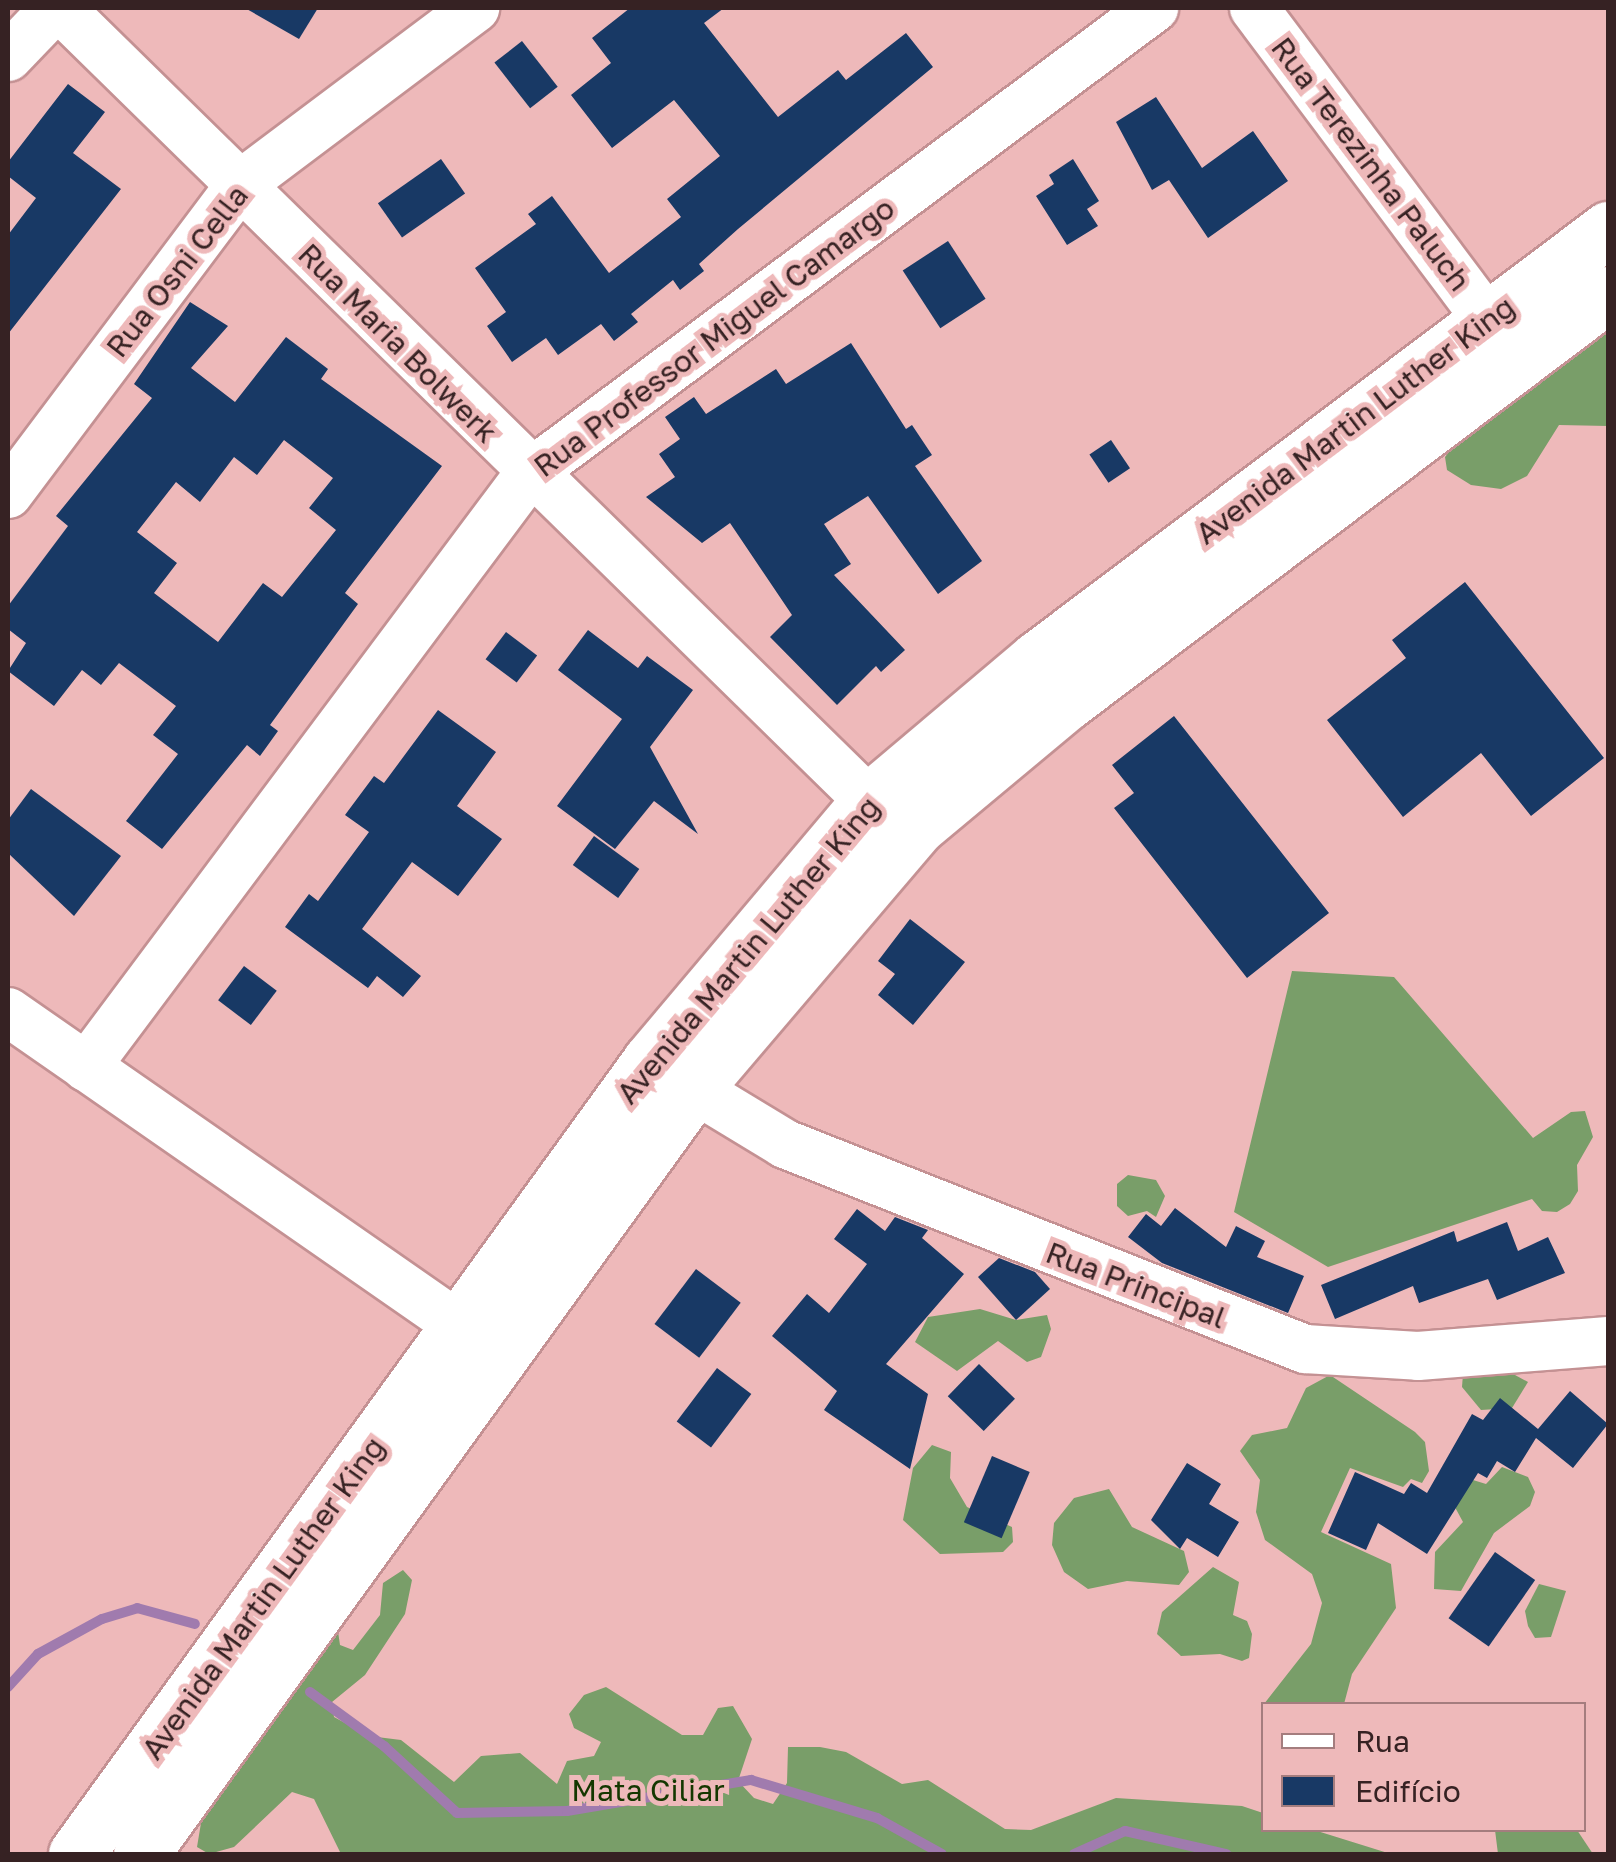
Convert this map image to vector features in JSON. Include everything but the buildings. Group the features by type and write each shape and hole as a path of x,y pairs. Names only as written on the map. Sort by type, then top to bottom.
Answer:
{"main road":[{"name":"Avenida Martin Luther King","path":"76,1854 462,1327 671,1075 918,826 1052,680 1488,321 1608,230"},
{"name":"Avenida Martin Luther King","path":"141,1854 671,1075 869,801 1052,680 1608,294"}],"street":[{"path":"8,57 57,8"},
{"name":"Rua Maria Bolwerk","path":"57,8 240,184 529,474 869,801"},
{"name":"Rua Osni Cella","path":"8,494 240,184 475,8"},
{"name":"Rua Professor Miguel Camargo","path":"86,1067 529,474 1154,8"},
{"name":"Rua Terezinha Paluch","path":"1254,8 1488,321"},
{"path":"8,1012 462,1327"},
{"name":"Rua Principal","path":"671,1075 785,1144 1305,1350 1418,1356 1608,1342"}],"green space":[{"path":"1608,317 1608,426 1559,425 1527,476 1501,489 1471,485 1447,470 1445,457 1454,446"},
{"path":"1292,971 1394,977 1533,1138 1571,1112 1585,1111 1593,1137 1577,1165 1578,1191 1570,1204 1557,1212 1542,1211 1532,1199 1328,1267 1234,1212"},
{"path":"1128,1175 1156,1180 1165,1196 1156,1217 1147,1211 1128,1216 1117,1206 1117,1184"},
{"path":"980,1309 1016,1320 1047,1315 1051,1329 1041,1357 1027,1362 998,1341 957,1371 915,1342 928,1317"},
{"path":"1463,1374 1515,1375 1528,1382 1512,1408 1481,1410 1462,1387"},
{"path":"1330,1375 1415,1432 1425,1442 1429,1471 1422,1483 1411,1479 1403,1487 1350,1468 1321,1532 1391,1564 1396,1608 1352,1674 1345,1702 1266,1702 1311,1644 1322,1603 1312,1574 1265,1540 1256,1512 1260,1480 1240,1451 1252,1435 1287,1428 1306,1388"},
{"path":"932,1445 951,1452 950,1478 967,1507 1012,1527 1013,1542 1003,1552 940,1554 903,1520 913,1468"},
{"path":"1502,1467 1528,1477 1535,1492 1530,1506 1494,1533 1461,1591 1434,1589 1435,1552 1463,1522 1450,1498 1473,1480 1486,1484"},
{"path":"1109,1489 1132,1527 1184,1551 1189,1572 1179,1585 1127,1581 1088,1589 1064,1572 1052,1545 1054,1523 1074,1498"},
{"path":"1213,1567 1239,1582 1233,1615 1247,1621 1252,1634 1249,1658 1242,1661 1220,1654 1181,1656 1157,1634 1162,1612"},
{"name":"Mata Ciliar","path":"403,1570 412,1580 405,1614 365,1675 332,1702 334,1717 369,1736 401,1740 454,1782 481,1756 520,1753 557,1784 567,1761 594,1756 601,1742 574,1728 569,1714 584,1695 606,1687 682,1735 703,1735 718,1708 733,1706 752,1739 738,1781 754,1798 773,1804 787,1783 788,1747 820,1747 846,1752 902,1784 928,1780 1005,1829 1031,1830 1116,1798 1242,1806 1261,1812 1261,1832 1320,1832 1391,1854 341,1854 314,1799 292,1792 234,1847 209,1854 197,1847 201,1823 259,1709 335,1611 340,1645 353,1650 380,1615 383,1583"},
{"path":"1539,1584 1566,1591 1551,1637 1535,1638 1528,1626 1525,1611"},
{"path":"1495,1832 1578,1832 1593,1854 1498,1854"}],"waterway":[{"path":"8,1687 38,1654 102,1619 137,1608 195,1624"},
{"path":"310,1692 384,1746 457,1813 567,1811 751,1780 877,1818 942,1854"},
{"path":"1074,1854 1125,1831 1226,1854"}]}
